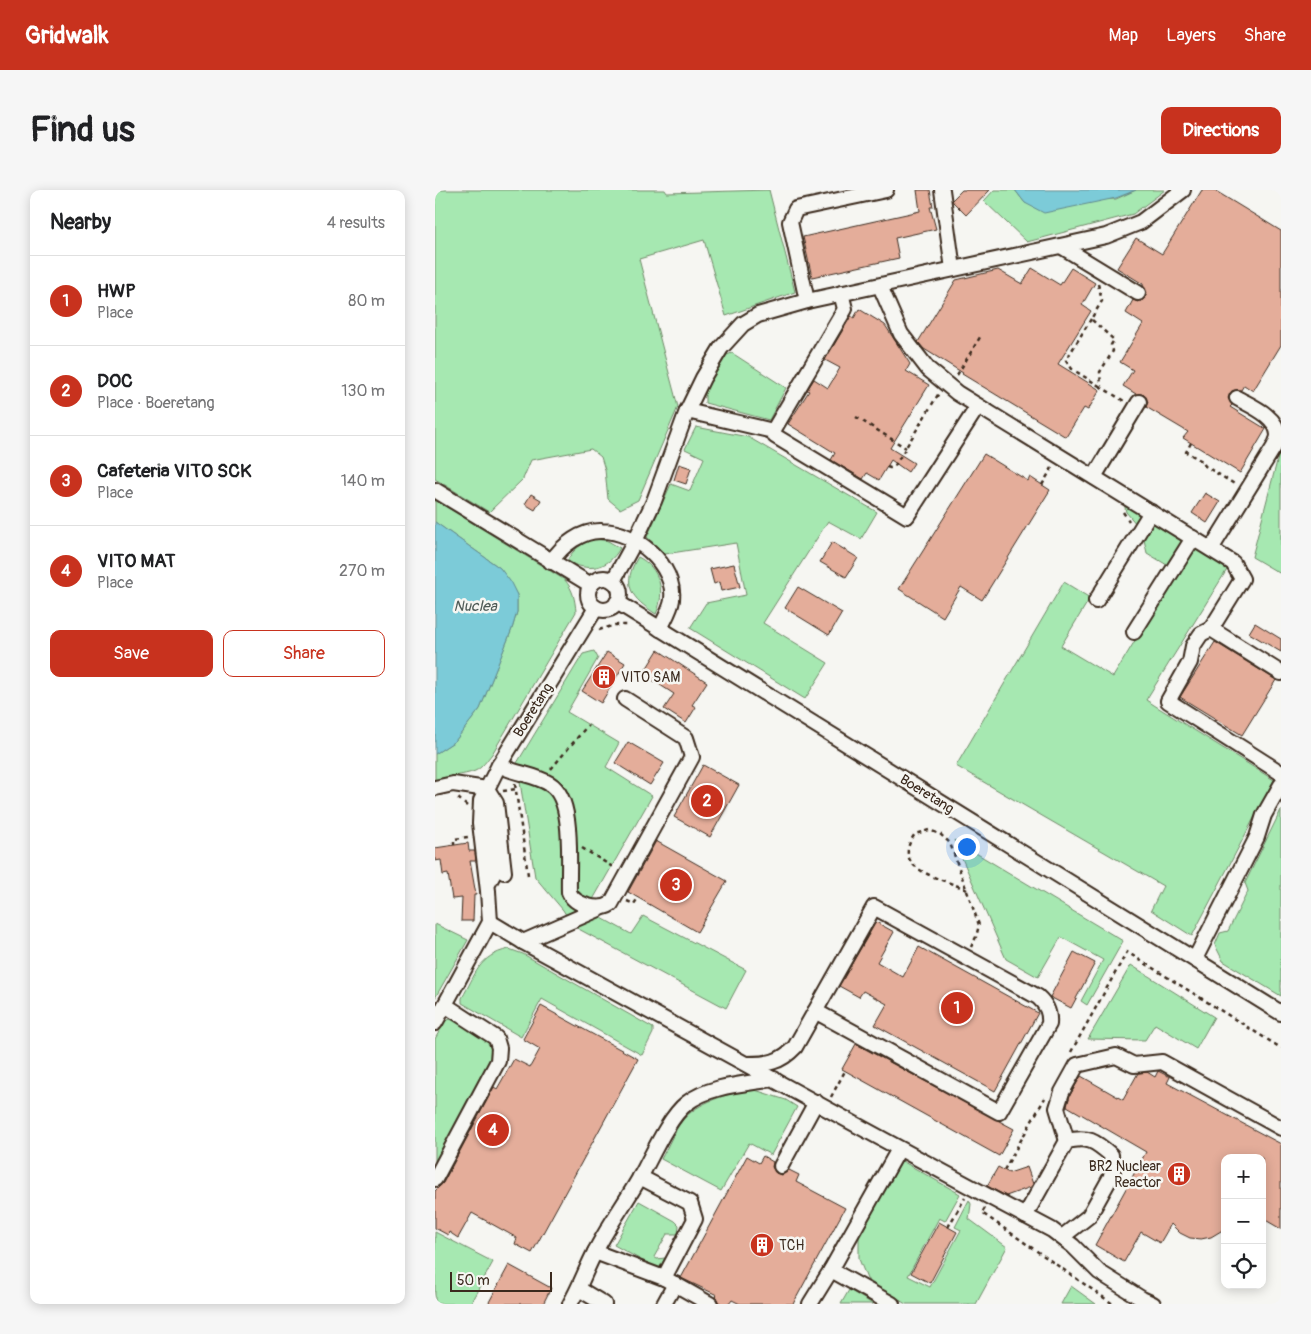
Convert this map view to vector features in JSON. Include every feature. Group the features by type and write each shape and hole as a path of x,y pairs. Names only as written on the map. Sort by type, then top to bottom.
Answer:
{"street":[{"path":"807,301 790,222 796,209 887,190"},
{"path":"942,190 953,269"},
{"path":"613,581 635,541 659,488 687,411 703,378 721,348 743,324 758,316 807,301 1106,236 1141,222 1183,190"},
{"path":"1061,246 1138,293"},
{"path":"880,286 901,334 928,369 947,385 1233,563 1242,579 1211,628 1201,634 1193,646 1190,662 1167,702 1281,773"},
{"path":"773,431 845,310 841,293"},
{"path":"1211,549 1274,447 1278,436 1275,426 1267,416 1237,398"},
{"path":"1094,477 1138,405"},
{"path":"773,431 775,436 907,516 978,406"},
{"path":"687,411 773,431"},
{"path":"435,490 591,585"},
{"path":"1097,601 1151,512"},
{"path":"551,562 565,546 581,536 601,531 621,533 635,541 661,563 670,580 672,601 660,629"},
{"path":"1134,632 1193,538"},
{"path":"604,578 613,581 620,593 617,602 609,609 596,608 588,595 591,585 604,578"},
{"name":"Boeretang","path":"617,602 1281,1013"},
{"name":"Boeretang","path":"489,922 488,884 494,873 487,822 487,789 499,765 596,608"},
{"path":"1211,628 1281,673"},
{"path":"523,942 611,904 692,757 687,738 625,699"},
{"path":"499,765 510,771 542,780 551,784 559,791 568,815 569,892 580,903 601,908"},
{"path":"435,788 453,784 487,789 496,803 505,872"},
{"path":"1195,959 1257,837 1264,815 1281,785"},
{"path":"746,1064 773,1063 786,1056 795,1047 815,1011 873,907 1038,998 1044,1002 1050,1016 1049,1024 999,1112 815,1011"},
{"path":"435,1023 489,922 899,1149 1052,1230 1073,1246 1099,1272 1153,1304"},
{"path":"435,1179 498,1061 499,1048 496,1038 445,1005"},
{"path":"1067,1141 1057,1108 1062,1092 1077,1066 1116,1056 1134,1065 1162,1062 1281,1128"},
{"path":"570,1304 579,1289 595,1252 669,1125 685,1104 701,1094 728,1086 774,1079"},
{"path":"781,1166 821,1105"},
{"path":"1025,1216 1067,1141 1081,1137 1097,1142 1111,1155 1113,1173 1089,1216 1062,1237"},
{"path":"810,1304 899,1149"},
{"path":"640,1177 691,1203 695,1219 669,1281 663,1304"},
{"path":"595,1252 669,1281 710,1304"},
{"path":"831,1270 892,1304"},
{"path":"579,1289 604,1304"}],"path":[{"path":"1094,266 1102,301 1066,360 1071,369 1101,387 1138,405"},
{"path":"1091,319 1113,340 1111,345 1113,351 1100,372 1101,387"},
{"path":"887,467 894,467 982,334"},
{"path":"856,417 906,448"},
{"path":"1191,443 1186,452 1247,492"},
{"path":"1042,485 1059,456"},
{"path":"593,633 607,626 631,625"},
{"path":"542,780 588,725"},
{"path":"514,779 528,875"},
{"path":"966,957 976,937 979,925 967,890 950,843 940,834 929,830 915,834 909,842 908,854 914,867 931,877 952,882 967,890"},
{"path":"454,845 454,839 473,836"},
{"path":"568,840 627,875"},
{"path":"1071,1053 1127,952 1281,1048"},
{"path":"821,1105 845,1071"},
{"path":"1004,1170 1047,1095"},
{"path":"948,1227 971,1187"},
{"path":"991,1198 982,1213 1113,1304"}],"green space":[{"path":"435,190 665,190 667,193 769,190 795,292 726,316 704,240 639,259 678,407 638,500 620,509 608,499 605,470 601,457 591,449 531,460 523,479 489,512 435,479"},
{"path":"994,190 1015,190 1025,203 1116,199 1136,190 1165,190 1133,214 1027,242 984,201"},
{"path":"732,353 786,388 769,420 705,403 705,390 724,356"},
{"path":"696,427 748,437 877,512 861,539 828,521 763,623 828,663 805,699 690,628 706,603 746,595 736,543 665,554 647,537 671,484 690,491 704,458 685,449"},
{"path":"1281,446 1281,574 1252,557"},
{"path":"435,500 565,580 573,595 576,612 492,754 475,771 435,781 435,754 455,741 480,709 512,629 517,612 517,595 500,568 435,522"},
{"path":"1124,503 1228,568 1146,700 1274,780 1192,936 1151,910 1163,886 956,766 1064,582 1090,598 1061,646 1113,677 1177,571 1147,553 1142,531 1126,512"},
{"path":"595,539 608,541 620,548 609,561 597,567 582,567 567,561 578,547"},
{"path":"638,557 651,567 659,581 661,597 656,614 640,602 631,590 630,575"},
{"path":"594,651 598,658 567,712 619,743 606,767 652,796 587,910 631,934 643,916 746,970 726,1008 573,926 563,910 535,877 517,763 583,654"},
{"path":"1281,810 1281,996 1223,961 1215,945 1220,933 1228,931 1248,891 1245,883"},
{"path":"954,840 1123,941 1087,1005 1081,1001 1103,960 1061,937 1038,977 1006,959"},
{"path":"435,924 468,940 435,998"},
{"path":"509,949 523,954 653,1028 653,1033 642,1055 542,999 521,1037 462,1003 462,998 484,961 499,952"},
{"path":"1131,965 1214,1017 1196,1049 1155,1024 1145,1040 1088,1039"},
{"path":"456,1017 484,1036 492,1049 490,1068 435,1167 435,1039 445,1021"},
{"path":"752,1089 786,1100 797,1107 771,1155 749,1143 721,1191 661,1159 682,1121 696,1108 714,1099"},
{"path":"902,1161 960,1194 945,1221 939,1218 908,1276 930,1287 961,1230 955,1227 969,1200 971,1204 969,1219 1007,1247 976,1304 906,1304 867,1279 859,1259 859,1235"},
{"path":"639,1201 679,1225 678,1234 667,1234 654,1257 657,1259 665,1258 659,1270 614,1245"},
{"path":"435,1232 493,1262 470,1304 435,1304"},
{"path":"1071,1286 1096,1304 1061,1304"},
{"path":"849,1290 873,1304 841,1304"}],"water":[{"path":"1015,190 1136,190 1116,198 1044,213 1025,203"},
{"name":"Nuclea","path":"435,522 500,568 510,581 517,595 517,612 480,709 455,741 435,754"}],"building":[{"path":"917,190 930,190 933,207 930,207 936,229 895,238 899,258 812,277 803,237 920,211"},
{"path":"962,190 990,190 966,215 952,200"},
{"path":"1202,190 1214,190 1281,231 1281,345 1253,391 1244,385 1241,390 1232,391 1228,398 1232,405 1230,407 1266,429 1240,473 1183,438 1188,432 1146,407 1148,402 1144,395 1136,394 1123,386 1133,370 1120,362 1143,324 1126,313 1133,300 1138,302 1143,300 1147,293 1143,284 1117,268 1136,238 1162,254"},
{"path":"1032,268 1060,285 1071,268 1095,283 1082,305 1091,311 1058,364 1100,390 1088,410 1084,408 1066,437 962,374 924,349 918,342 956,280 998,270 1022,284"},
{"path":"859,309 885,325 910,364 906,371 929,385 890,448 914,463 908,472 891,460 879,480 867,473 863,479 831,460 835,453 788,424 809,391 807,390 814,379 828,388 840,368 825,360 851,316 854,318"},
{"path":"984,454 1028,481 1030,477 1050,490 982,600 961,587 943,617 899,589"},
{"path":"679,464 691,468 686,484 674,480"},
{"path":"1205,493 1220,502 1207,523 1192,513"},
{"path":"531,494 541,500 535,510 525,504"},
{"path":"832,542 858,558 846,577 820,562"},
{"path":"734,564 740,587 721,591 719,582 714,584 710,569"},
{"path":"798,587 842,613 829,635 785,608"},
{"path":"1255,623 1281,639 1281,652 1249,633"},
{"path":"1215,642 1276,680 1242,735 1180,697"},
{"path":"658,650 707,682 692,705 696,707 686,723 664,709 674,694 643,674"},
{"name":"VITO SAM","path":"607,652 625,663 601,703 582,691"},
{"path":"628,742 664,763 650,785 615,763"},
{"path":"703,765 739,785 710,837 674,817"},
{"path":"656,841 727,881 697,932 628,892"},
{"path":"468,843 469,851 475,851 476,861 470,861 476,895 474,895 473,921 461,921 462,898 452,899 448,874 443,875 441,860 435,861 435,848"},
{"path":"876,922 894,932 877,962 903,977 919,947 1038,1013 995,1091 875,1025 887,1004 863,991 859,997 839,986"},
{"path":"1074,952 1095,963 1071,1008 1050,997"},
{"path":"541,1006 638,1059 532,1253 515,1244 517,1238 472,1213 458,1238 449,1232 448,1235 435,1228 435,1191 443,1183 494,1087 497,1089 514,1059 530,1067 540,1049 523,1039"},
{"path":"856,1044 1014,1129 999,1156 842,1069"},
{"name":"BR2 Nuclear Reactor","path":"1158,1071 1170,1077 1167,1083 1281,1144 1281,1229 1266,1220 1266,1154 1221,1154 1221,1231 1211,1237 1201,1239 1190,1238 1180,1233 1171,1224 1160,1243 1141,1232 1124,1262 1095,1245 1146,1152 1067,1106 1070,1095 1081,1076 1123,1100 1138,1073 1147,1072 1155,1077"},
{"name":"TCH","path":"747,1156 759,1163 763,1156 773,1162 772,1167 776,1173 782,1175 789,1170 799,1175 796,1182 845,1208 793,1304 740,1304 732,1300 729,1304 722,1304 715,1297 717,1295 681,1278"},
{"path":"998,1167 1009,1173 1027,1167 1033,1184 1031,1187 1006,1196 987,1186"},
{"path":"939,1222 957,1232 930,1283 911,1273"},
{"path":"509,1265 551,1288 543,1304 488,1304"}],"place":[{"name":"VITO SAM","path":"604,677"},
{"name":"DOC","path":"707,801"},
{"name":"Cafeteria VITO SCK","path":"676,885"},
{"name":"HWP","path":"957,1008"},
{"name":"VITO MAT","path":"493,1130"},
{"name":"BR2 Nuclear Reactor","path":"1179,1174"},
{"name":"TCH","path":"762,1245"}]}
